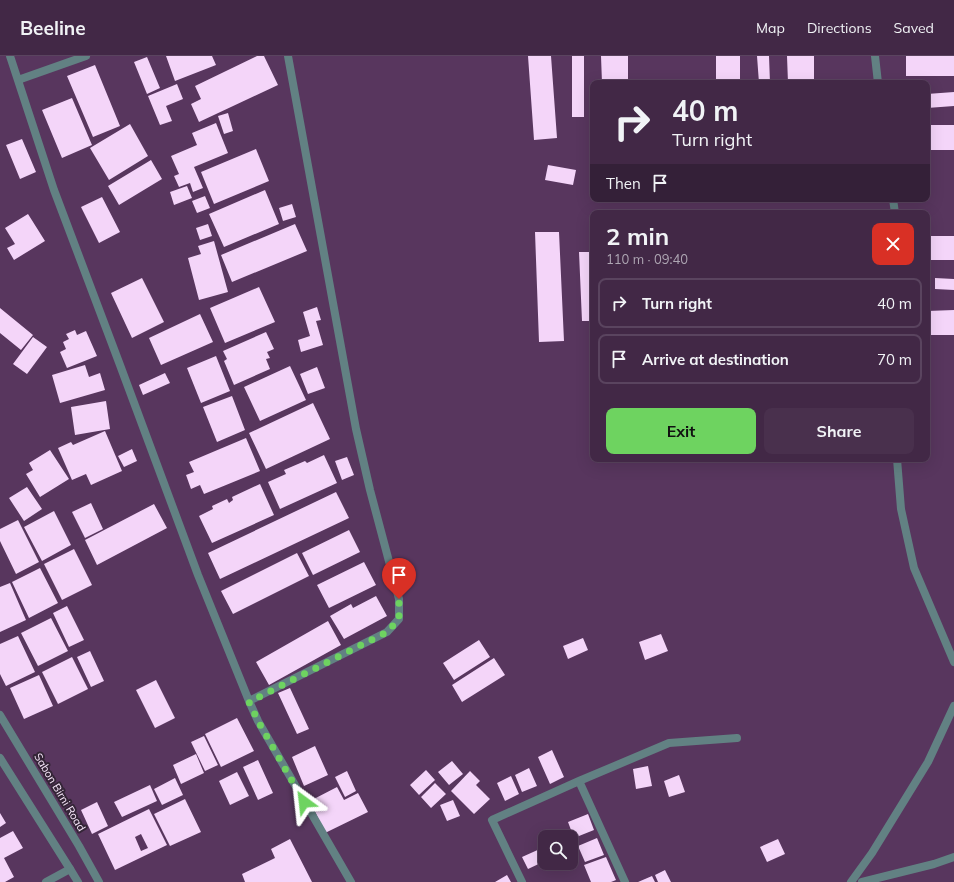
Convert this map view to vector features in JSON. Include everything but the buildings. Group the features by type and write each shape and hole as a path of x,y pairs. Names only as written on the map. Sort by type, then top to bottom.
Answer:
{"street":[{"path":"10,56 57,197 198,575 249,702 258,721 351,882"},
{"path":"18,80 86,56"},
{"path":"249,702 387,632 399,619 399,599 370,490 356,429 288,56"},
{"path":"875,56 878,80"},
{"path":"897,462 901,510 914,568 954,662"},
{"path":"851,882 872,853 928,762 954,706"},
{"name":"Sabon Birni Road","path":"0,715 75,839 99,882"},
{"path":"522,882 492,820 579,781 669,744 736,738"},
{"path":"0,758 78,882"},
{"path":"579,781 625,882"},
{"path":"862,882 934,864 954,857"},
{"path":"46,882 70,869"}],"route":[{"path":"304,802 258,721 249,702 387,632 399,619 399,599"}]}
